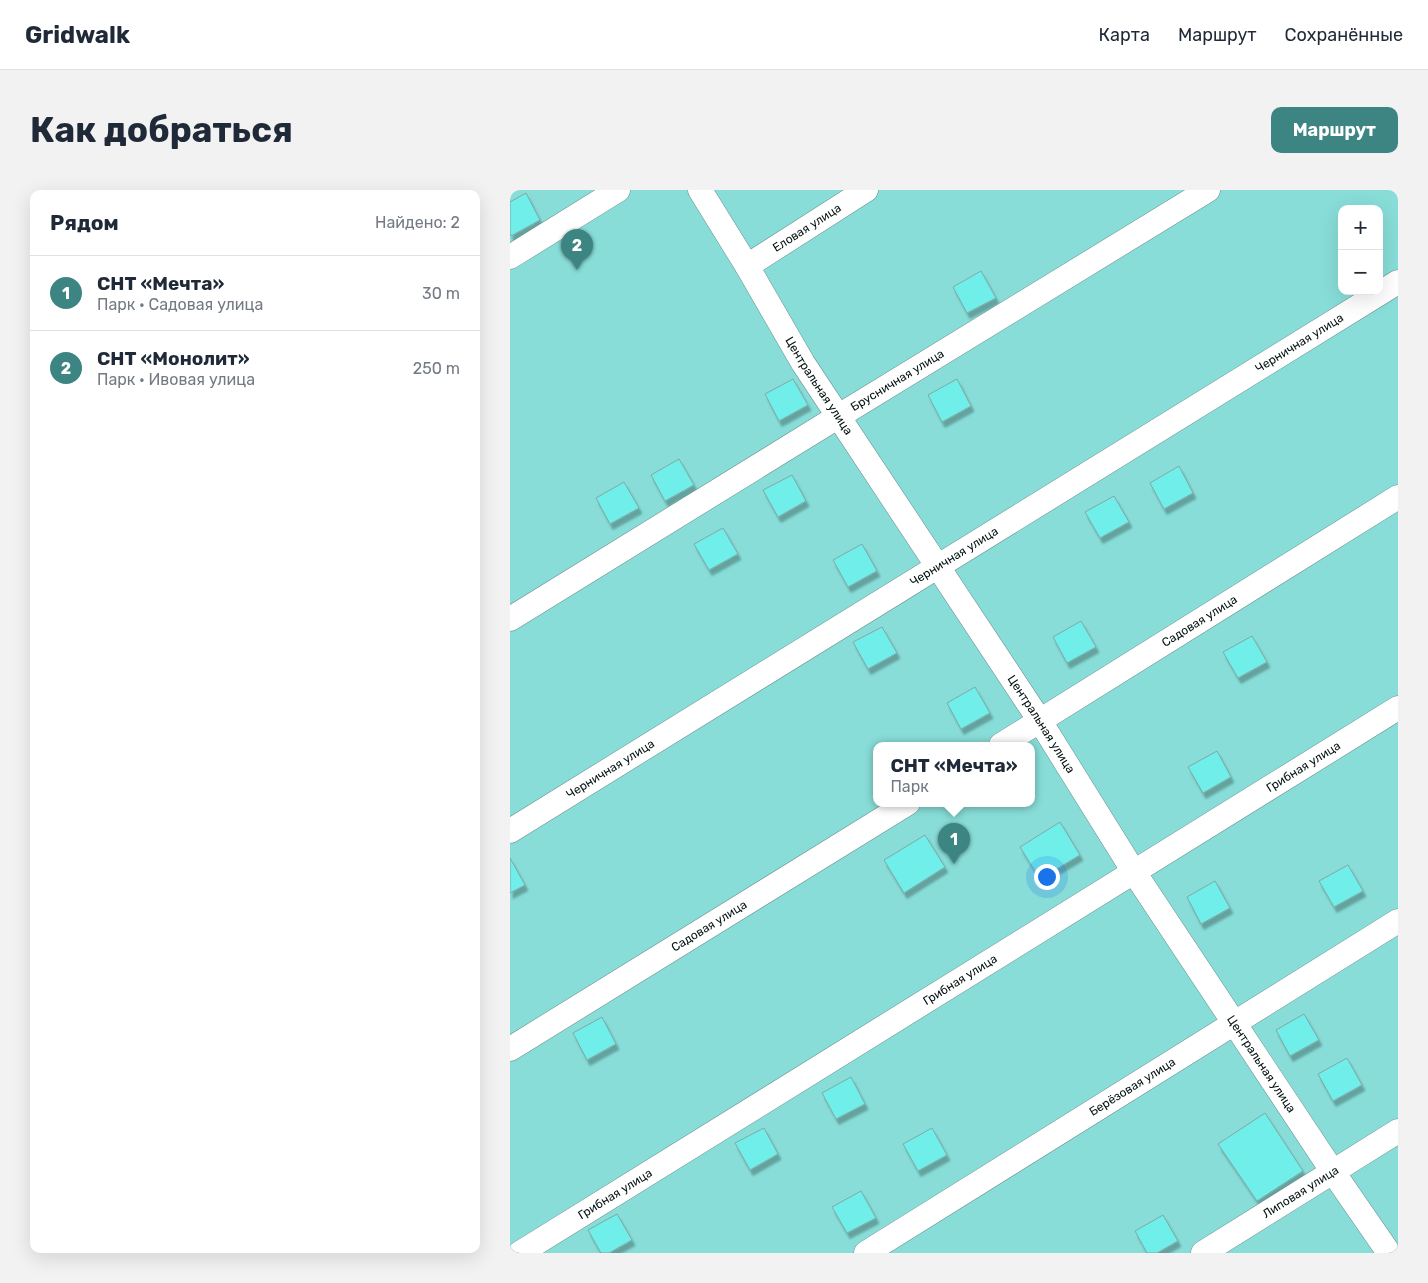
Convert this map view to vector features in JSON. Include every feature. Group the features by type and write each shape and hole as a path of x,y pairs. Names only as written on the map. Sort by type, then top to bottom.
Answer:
{"street":[{"path":"510,257 618,190"},
{"name":"Центральная улица","path":"700,190 747,266 803,363 1040,721 1134,872 1389,1253"},
{"name":"Еловая улица","path":"747,266 866,190"},
{"name":"Брусничная улица","path":"510,619 1208,190"},
{"name":"Черничная улица","path":"510,831 1398,282"},
{"name":"Садовая улица","path":"1006,742 1398,497"},
{"name":"Грибная улица","path":"520,1253 1398,708"},
{"name":"Садовая улица","path":"510,1049 902,807"},
{"name":"Берёзовая улица","path":"866,1253 1398,921"},
{"name":"Липовая улица","path":"1203,1253 1398,1131"}],"shaded area":[{"path":"510,190 1398,190 1398,1253 510,1253"}],"building":[{"path":"526,193 540,220 511,236 510,202"},
{"path":"981,271 996,298 967,313 953,287"},
{"path":"793,379 808,405 779,421 765,394"},
{"path":"957,379 971,406 942,422 928,395"},
{"path":"679,459 694,485 665,501 651,475"},
{"path":"1179,466 1193,493 1164,509 1150,483"},
{"path":"792,475 806,501 778,517 763,490"},
{"path":"624,482 639,508 610,524 596,498"},
{"path":"1114,496 1129,522 1100,538 1085,512"},
{"path":"723,528 738,554 709,570 694,544"},
{"path":"862,544 877,571 848,587 833,560"},
{"path":"1081,621 1096,647 1067,663 1053,637"},
{"path":"882,627 897,653 868,669 853,642"},
{"path":"1252,636 1267,662 1238,678 1223,652"},
{"path":"975,687 990,713 961,729 947,703"},
{"path":"1217,751 1231,777 1203,793 1188,767"},
{"path":"1060,822 1080,855 1040,879 1020,847"},
{"path":"925,835 945,867 904,893 884,860"},
{"path":"510,858 525,885 510,893"},
{"path":"1348,865 1363,891 1334,907 1319,881"},
{"path":"1215,881 1230,908 1201,924 1187,897"},
{"path":"1304,1014 1319,1040 1290,1056 1276,1030"},
{"path":"602,1017 616,1044 587,1060 573,1033"},
{"path":"1347,1058 1362,1085 1333,1101 1318,1074"},
{"path":"851,1077 865,1104 836,1119 822,1093"},
{"path":"1265,1113 1303,1171 1257,1201 1218,1144"},
{"path":"764,1128 778,1154 750,1170 735,1143"},
{"path":"932,1128 947,1155 918,1171 903,1144"},
{"path":"861,1191 876,1218 847,1233 832,1207"},
{"path":"617,1214 632,1240 609,1253 601,1253 588,1230"},
{"path":"1163,1215 1178,1241 1157,1253 1147,1253 1135,1231"}],"place":[{"name":"СНТ «Монолит»","path":"577,270"},
{"name":"СНТ «Мечта»","path":"954,864"}]}
